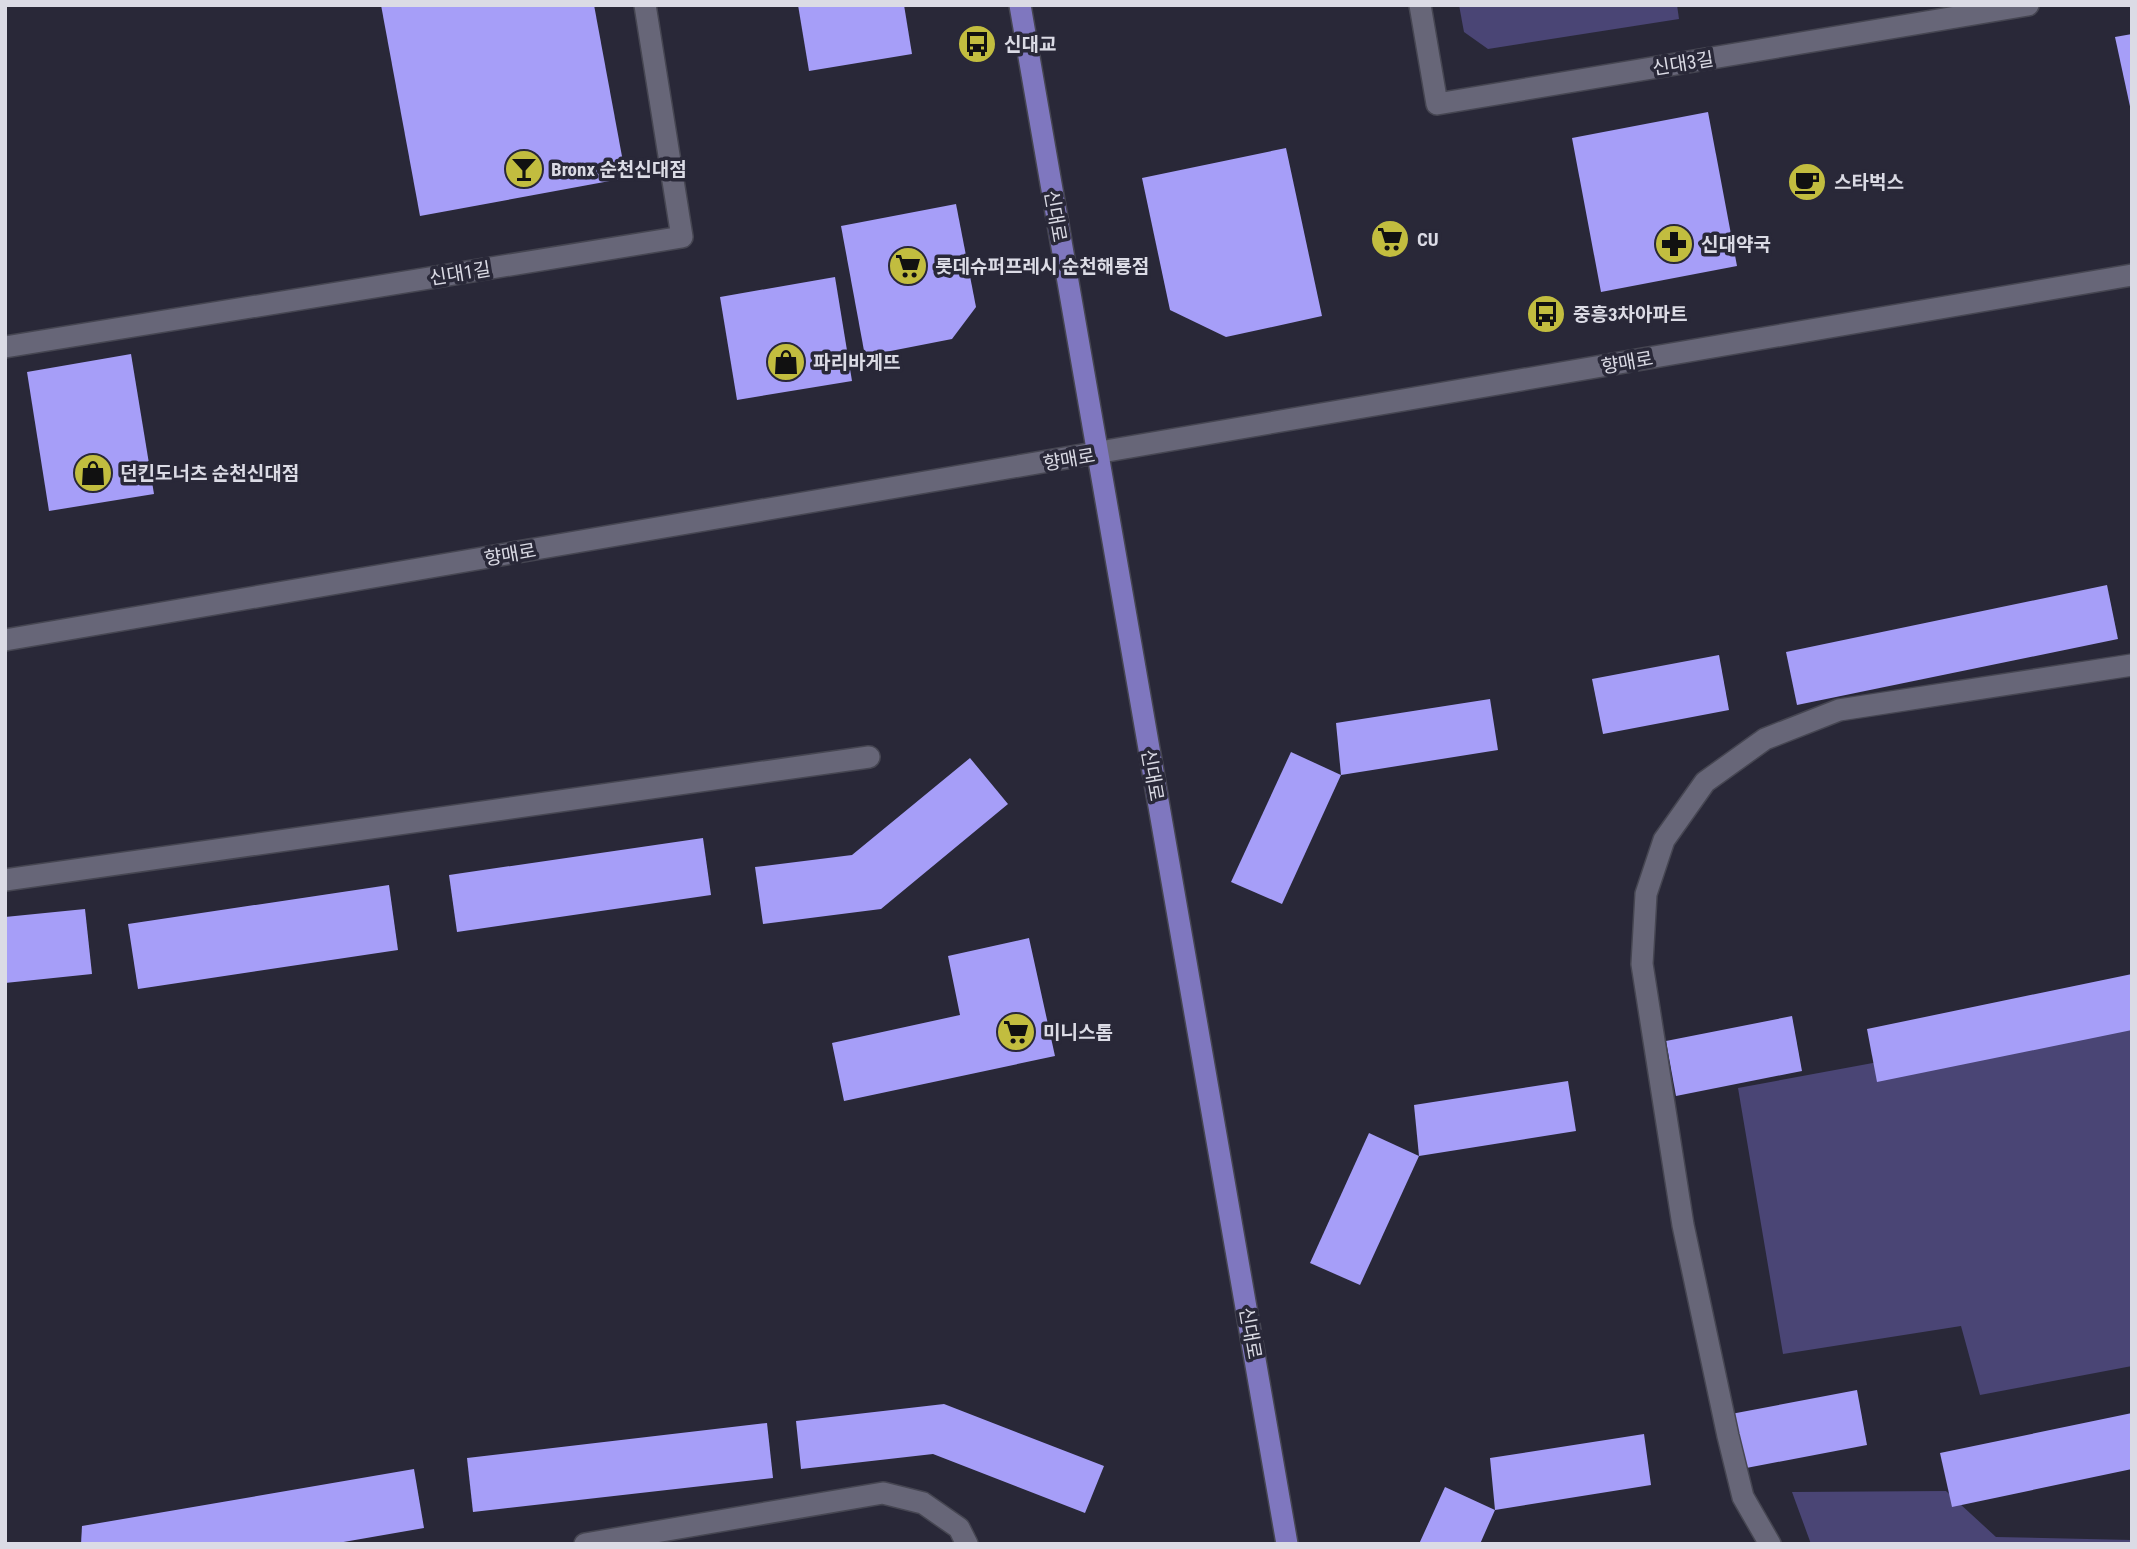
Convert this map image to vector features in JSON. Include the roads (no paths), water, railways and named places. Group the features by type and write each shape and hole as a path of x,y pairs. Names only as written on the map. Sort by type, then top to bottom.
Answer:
{"main road":[{"name":"신대로","path":"1020,5 1287,1544"}],"street":[{"name":"신대1길","path":"5,347 682,237 645,5"},
{"name":"신대3길","path":"1420,5 1437,104 2028,5"},
{"name":"향매로","path":"5,640 2132,275"},
{"path":"1770,1544 1743,1497 1728,1436 1683,1225 1642,964 1646,894 1664,840 1706,782 1765,739 1839,710 2132,665"},
{"path":"5,880 869,757"},
{"path":"585,1544 883,1493 923,1503 959,1528 967,1544"}],"place":[{"name":"신대교","path":"977,44"},
{"name":"Bronx 순천신대점","path":"524,169"},
{"name":"스타벅스","path":"1807,182"},
{"name":"CU","path":"1390,239"},
{"name":"신대약국","path":"1674,244"},
{"name":"롯데슈퍼프레시 순천해룡점","path":"908,266"},
{"name":"중흥3차아파트","path":"1546,314"},
{"name":"파리바게뜨","path":"786,362"},
{"name":"던킨도너츠 순천신대점","path":"93,473"},
{"name":"미니스톱","path":"1016,1032"}]}
